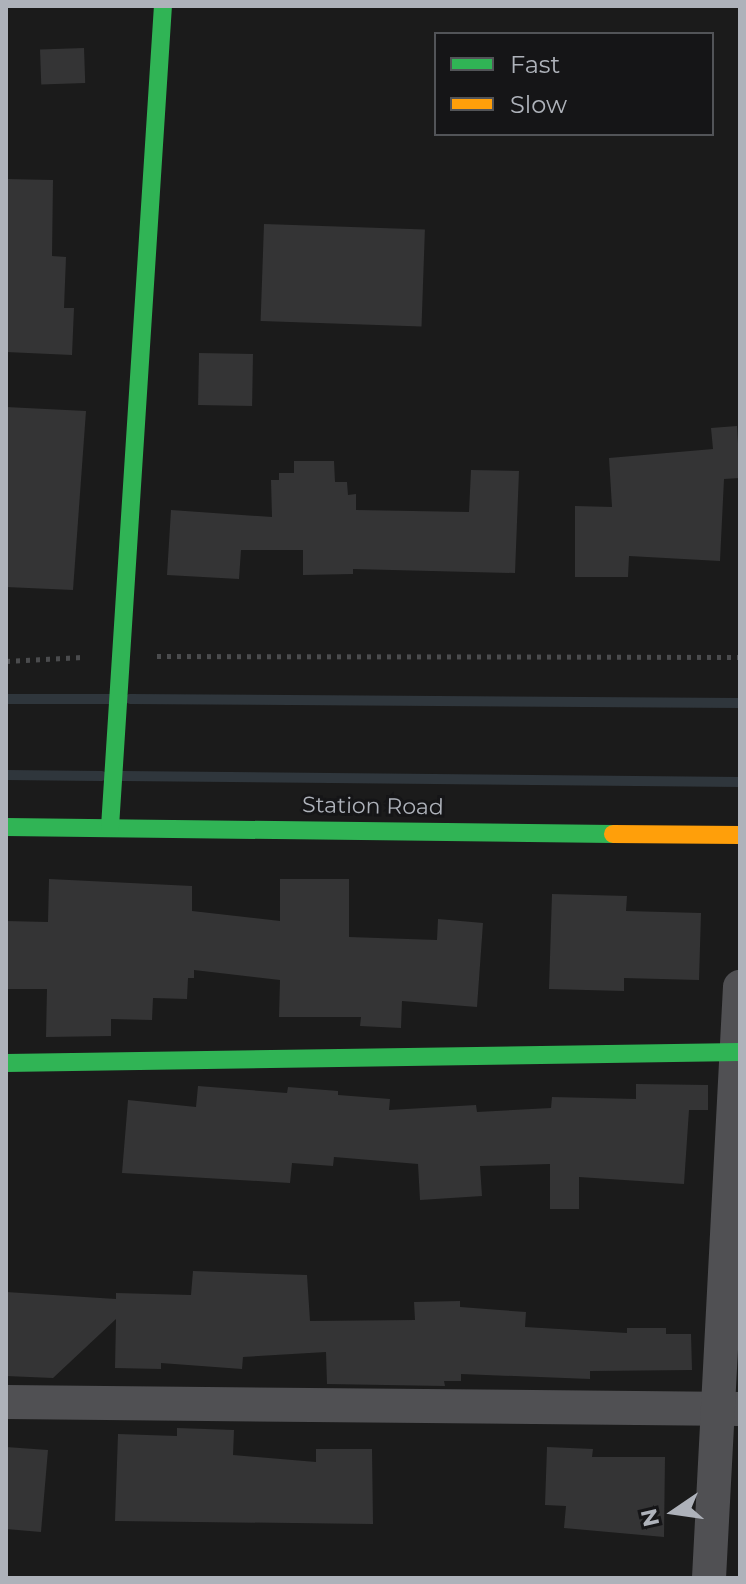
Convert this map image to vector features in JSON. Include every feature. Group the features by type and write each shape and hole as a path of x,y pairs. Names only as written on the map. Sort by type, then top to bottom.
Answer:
{"street":[{"path":"110,827 163,6"},
{"name":"Station Road","path":"6,827 740,835"},
{"path":"709,1578 729,1409 740,987"},
{"path":"6,1063 737,1052"},
{"path":"6,1402 729,1409"}],"path":[{"path":"6,661 121,656 740,657"}],"building":[{"path":"84,48 85,83 41,85 40,50"},
{"path":"6,179 53,180 52,256 66,257 64,308 74,308 72,355 6,352"},
{"path":"264,224 425,230 422,327 261,321"},
{"path":"199,353 253,354 252,406 198,405"},
{"path":"6,407 86,411 73,590 6,587"},
{"path":"737,426 740,478 724,479 720,561 629,556 628,577 575,577 575,506 612,507 609,458 713,449 711,428"},
{"path":"294,461 334,461 335,482 347,482 348,495 356,494 356,510 469,512 471,470 519,471 515,573 353,569 353,574 303,575 303,550 241,550 239,579 167,575 171,510 272,517 271,480 279,480 279,473 294,473"},
{"path":"49,879 192,886 192,911 280,921 280,879 349,879 349,937 437,940 438,919 483,923 477,1007 402,1001 401,1028 360,1026 361,1017 279,1017 280,980 194,970 194,978 188,978 187,999 153,998 152,1020 111,1019 111,1036 46,1037 47,989 6,989 6,921 48,922"},
{"path":"552,894 627,896 626,911 701,913 699,980 624,978 624,991 549,989"},
{"path":"636,1084 708,1085 708,1110 689,1110 684,1184 579,1177 579,1209 550,1209 550,1164 480,1166 482,1196 420,1200 418,1164 334,1157 333,1166 292,1163 290,1183 122,1173 128,1100 196,1107 198,1086 287,1093 288,1087 338,1091 338,1095 390,1099 389,1110 476,1105 477,1112 551,1108 552,1097 636,1099"},
{"path":"193,1271 307,1275 310,1321 415,1320 414,1302 460,1301 460,1307 526,1312 525,1327 627,1333 627,1328 666,1328 666,1334 691,1334 692,1370 590,1371 590,1379 461,1374 461,1381 444,1381 445,1386 327,1384 326,1352 243,1357 242,1369 161,1363 161,1369 115,1368 116,1319 53,1378 6,1376 6,1292 116,1299 116,1293 191,1295"},
{"path":"177,1428 234,1430 233,1455 316,1462 316,1449 372,1449 373,1524 115,1521 118,1434 177,1436"},
{"path":"6,1447 48,1450 41,1532 6,1529"},
{"path":"547,1447 593,1449 592,1457 665,1457 664,1537 564,1528 566,1506 545,1505"}],"waterway":[{"path":"6,699 110,699"},
{"path":"130,699 740,703"},
{"path":"6,775 102,776"},
{"path":"122,776 740,782"}],"traffic: fast":[{"path":"110,827 163,6"},
{"path":"6,827 613,834"},
{"path":"6,1063 740,1052"}],"traffic: slow":[{"path":"613,834 740,835"}]}
